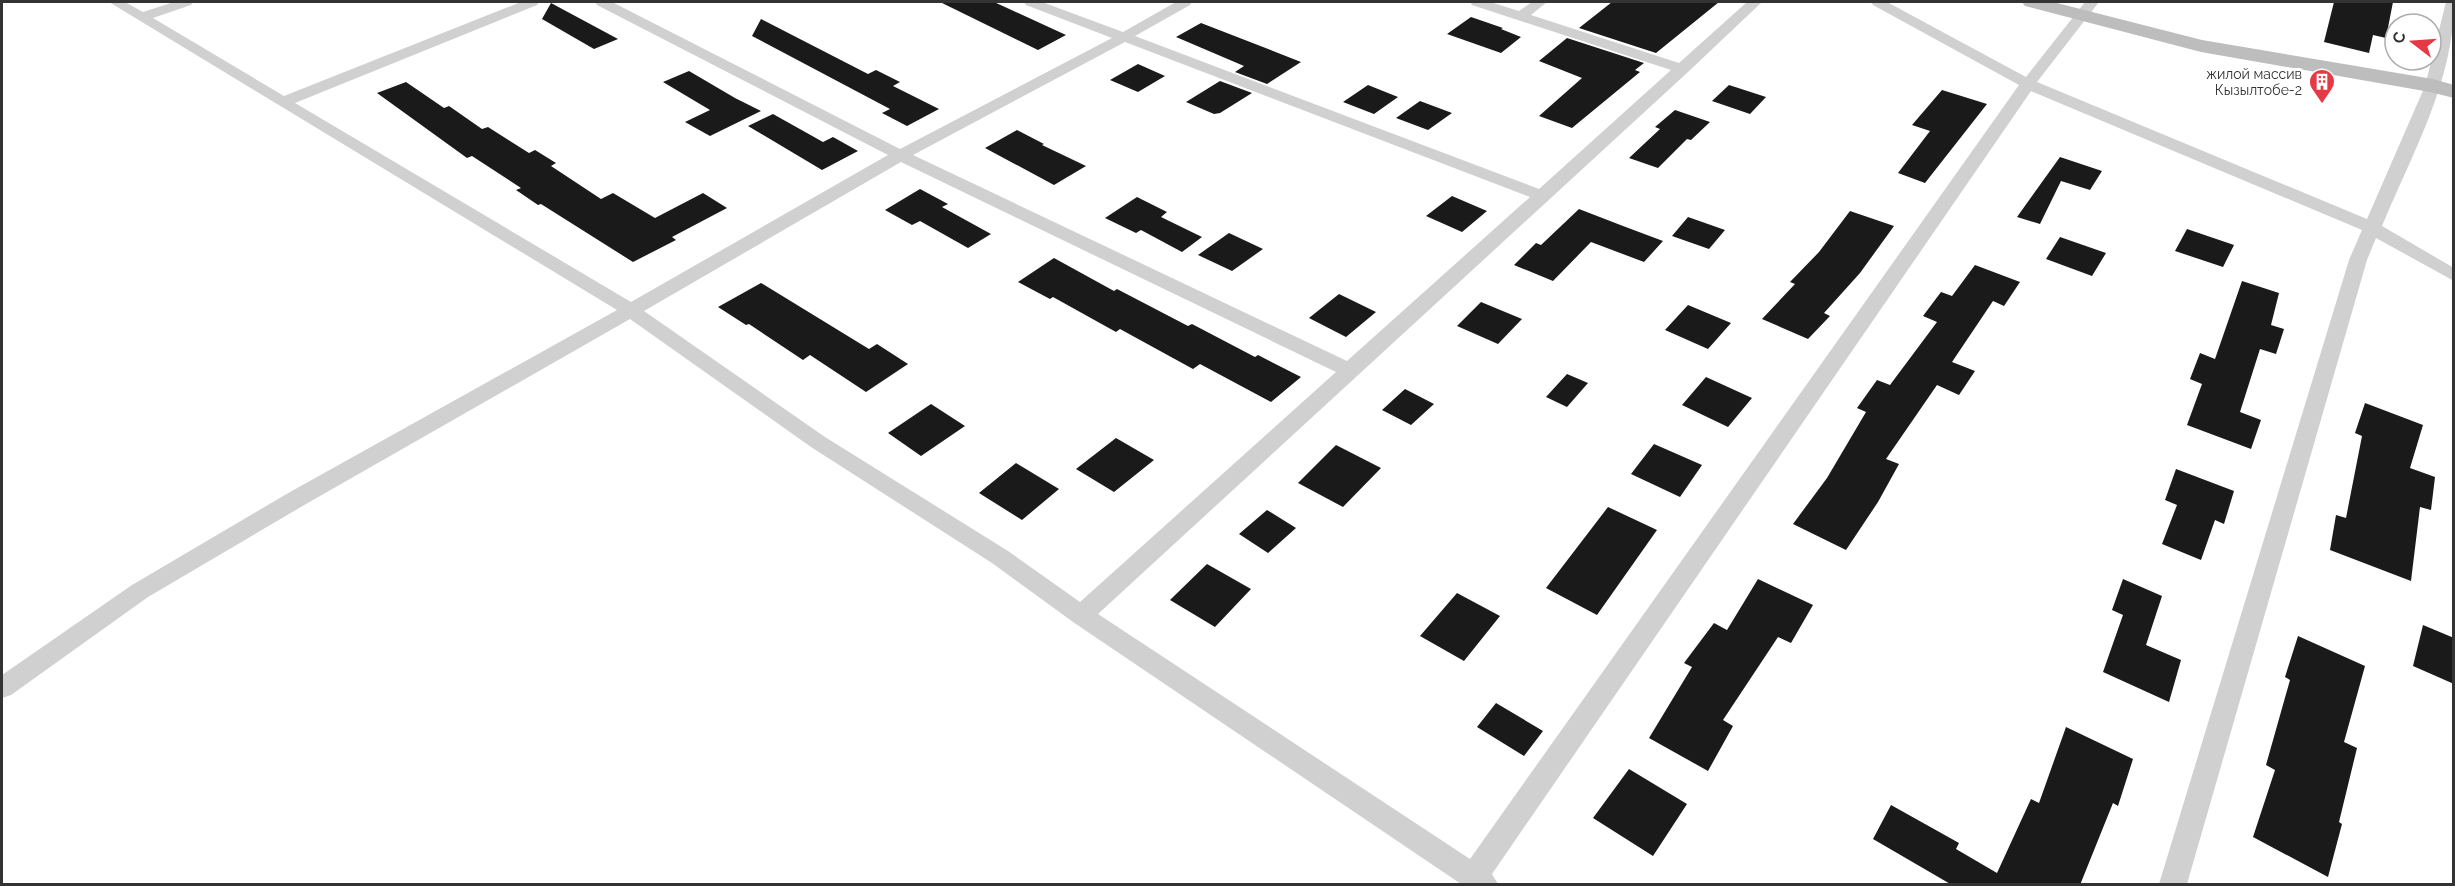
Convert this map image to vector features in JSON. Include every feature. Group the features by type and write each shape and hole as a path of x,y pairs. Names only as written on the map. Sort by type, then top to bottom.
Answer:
{"street":[{"path":"116,2 630,310 818,442 1000,557 1081,615 1479,881 2028,84 2087,8"},
{"path":"142,17 186,2"},
{"path":"284,102 532,2"},
{"path":"602,2 900,155 1351,371"},
{"path":"1031,2 1543,196"},
{"path":"2,688 140,591 298,498 900,155 1124,37 1185,2"},
{"path":"1478,2 1683,69"},
{"path":"1521,16 1540,2"},
{"path":"1081,615 1755,2"},
{"path":"1878,2 2028,84 2371,227 2454,276"},
{"path":"2032,2 2087,8 2201,46 2443,89"},
{"path":"2173,885 2355,272 2371,227 2443,89 2452,2"}],"building":[{"path":"940,2 994,2 1066,35 1038,50"},
{"path":"1612,2 1719,2 1656,53 1579,28"},
{"path":"2334,2 2393,2 2391,12 2383,12 2383,37 2373,35 2369,53 2324,42"},
{"path":"551,3 618,39 594,49 542,19"},
{"path":"1471,17 1521,37 1501,53 1447,34"},
{"path":"761,19 868,74 876,70 900,82 893,86 939,109 907,126 882,113 890,109 752,36"},
{"path":"1201,23 1301,62 1267,84 1235,72 1244,66 1176,37"},
{"path":"1567,38 1644,63 1635,70 1640,72 1572,128 1539,116 1582,78 1539,61"},
{"path":"1138,64 1165,76 1138,92 1110,80"},
{"path":"689,71 761,111 710,136 685,122 710,110 663,82"},
{"path":"1220,81 1252,93 1220,113 1214,114 1186,102"},
{"path":"406,82 444,108 449,106 482,129 488,127 529,153 535,150 556,163 551,166 601,199 613,193 655,218 703,193 727,208 672,237 676,240 633,262 541,204 538,205 516,190 521,188 472,156 467,158 377,93"},
{"path":"1368,85 1398,97 1374,114 1343,102"},
{"path":"1729,85 1766,97 1750,114 1712,101"},
{"path":"1942,90 1987,104 1925,183 1898,173 1930,131 1912,125"},
{"path":"1420,101 1452,113 1428,130 1396,118"},
{"path":"1675,110 1710,122 1691,140 1687,139 1658,168 1629,158 1660,129 1655,127"},
{"path":"773,114 823,142 833,137 858,151 822,170 748,126"},
{"path":"1017,130 1086,166 1054,185 985,148"},
{"path":"2060,157 2102,171 2090,190 2061,181 2040,224 2017,217"},
{"path":"920,189 948,204 942,207 991,234 968,248 920,221 912,225 885,210"},
{"path":"1452,196 1487,211 1462,232 1426,216"},
{"path":"1137,197 1167,212 1161,217 1202,237 1182,252 1141,230 1136,233 1105,218"},
{"path":"1579,209 1663,241 1644,262 1591,242 1553,281 1514,265 1536,243 1541,245"},
{"path":"1850,211 1894,226 1860,273 1824,313 1830,316 1808,339 1762,319 1795,284 1790,282 1819,252"},
{"path":"1688,217 1725,230 1709,249 1672,236"},
{"path":"2187,229 2234,245 2223,267 2175,251"},
{"path":"1229,233 1263,249 1232,271 1198,255"},
{"path":"2060,237 2106,253 2092,276 2046,259"},
{"path":"1054,258 1114,291 1117,289 1188,326 1192,324 1255,357 1258,355 1301,377 1271,402 1200,364 1193,369 1120,329 1116,332 1053,297 1050,299 1018,282"},
{"path":"1975,265 2020,282 2004,306 1993,301 1952,362 1975,371 1959,395 1937,385 1886,459 1899,464 1878,502 1846,550 1793,524 1827,478 1866,412 1857,408 1877,380 1890,385 1937,322 1923,316 1941,292 1952,296"},
{"path":"2242,281 2279,293 2271,325 2284,329 2276,354 2260,349 2240,412 2261,420 2251,449 2187,425 2202,384 2190,379 2200,353 2215,359"},
{"path":"761,283 869,349 877,344 908,364 866,392 810,355 803,360 749,324 746,325 718,307"},
{"path":"1339,294 1376,312 1346,337 1309,318"},
{"path":"1481,302 1522,319 1498,344 1457,326"},
{"path":"1688,305 1731,323 1708,349 1665,330"},
{"path":"1567,374 1588,383 1567,407 1546,397"},
{"path":"1706,377 1752,398 1728,427 1682,405"},
{"path":"1405,389 1434,404 1411,425 1382,410"},
{"path":"2365,403 2423,425 2410,468 2435,477 2431,510 2420,507 2411,581 2330,550 2336,515 2346,518 2362,436 2355,433"},
{"path":"931,404 965,426 921,456 888,433"},
{"path":"1116,438 1154,460 1114,492 1076,469"},
{"path":"1654,444 1702,465 1680,497 1631,474"},
{"path":"1336,445 1381,468 1343,507 1298,483"},
{"path":"1016,463 1059,489 1022,520 979,493"},
{"path":"2176,469 2234,491 2224,524 2215,520 2201,560 2162,544 2177,505 2165,500"},
{"path":"1608,507 1657,530 1597,615 1546,588"},
{"path":"1267,510 1296,528 1268,553 1239,534"},
{"path":"1207,564 1251,589 1215,627 1170,600"},
{"path":"1758,579 1813,605 1791,643 1778,637 1723,720 1733,726 1708,771 1649,738 1692,667 1684,663 1714,623 1727,630"},
{"path":"2123,579 2162,596 2146,645 2181,660 2169,702 2103,672 2123,615 2112,610"},
{"path":"1457,593 1500,616 1464,661 1420,636"},
{"path":"2423,625 2454,638 2454,684 2413,666"},
{"path":"2298,636 2365,666 2344,742 2357,748 2339,822 2342,824 2328,877 2253,837 2275,770 2266,765 2290,680 2285,677"},
{"path":"1496,703 1543,731 1524,756 1477,727"},
{"path":"2066,727 2133,759 2118,806 2113,803 2080,885 1952,885 1873,839 1891,805 1959,843 1956,849 1997,873 2031,799 2039,803"},
{"path":"1629,769 1687,804 1653,856 1593,818"}],"place":[{"name":"жилой массив Кызылтобе-2","path":"2322,105"}]}
